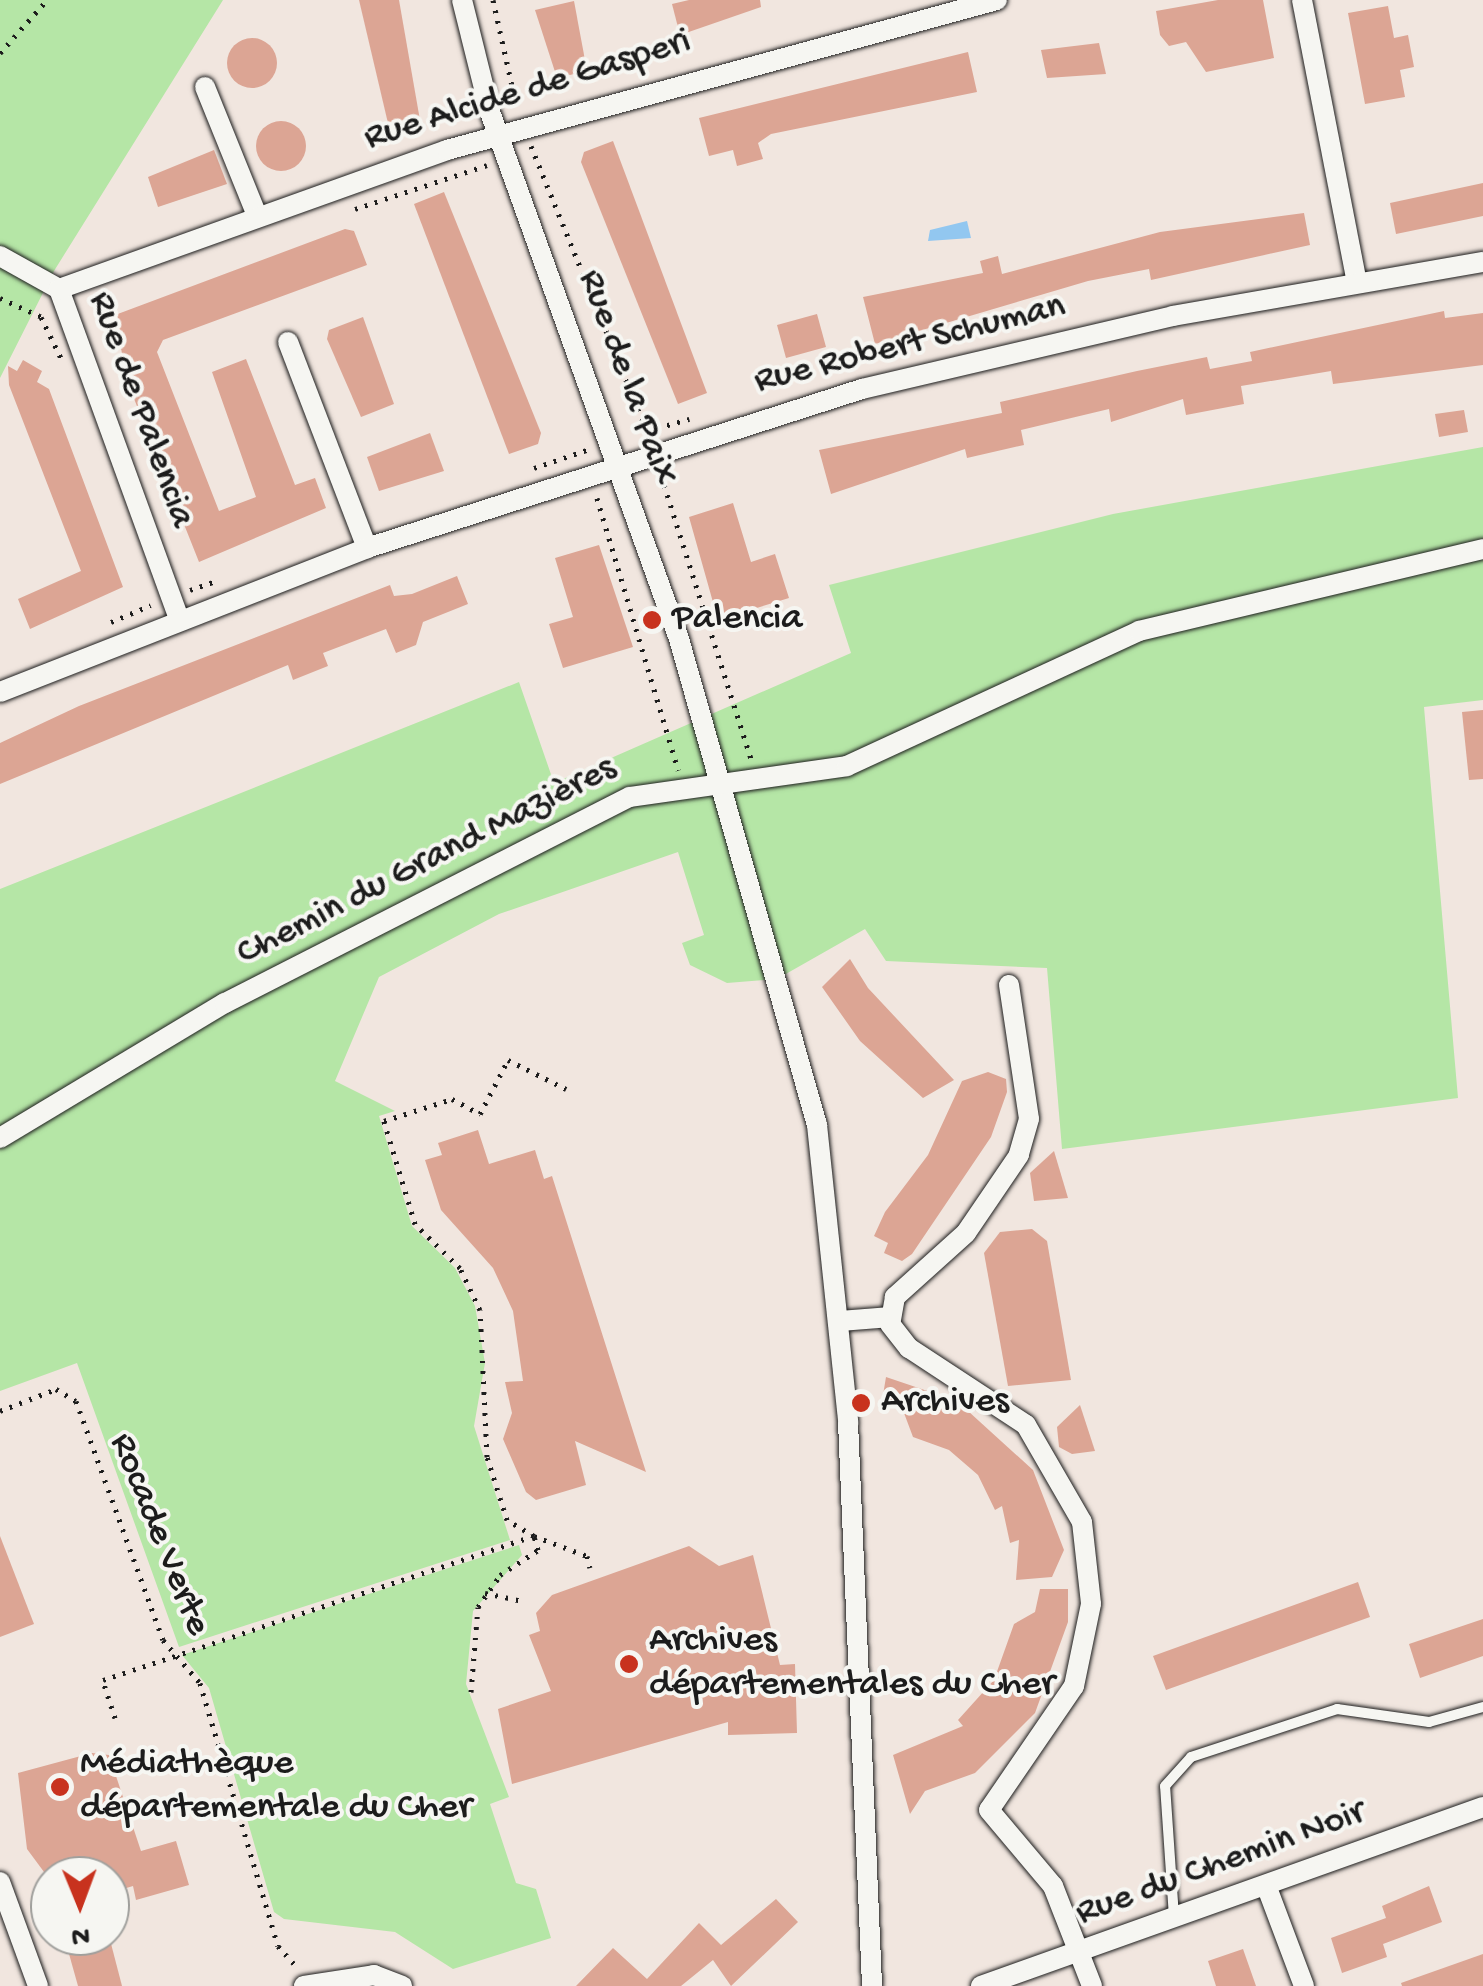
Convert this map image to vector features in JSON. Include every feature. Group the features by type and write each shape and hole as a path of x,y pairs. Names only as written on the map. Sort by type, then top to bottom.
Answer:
{"street":[{"name":"Rue de la Paix","path":"462,0 499,135 620,463 722,782 818,1124 840,1321 872,1986"},
{"name":"Rue Alcide de Gasperi","path":"59,289 256,213 472,142 997,0"},
{"path":"1302,0 1357,282"},
{"path":"206,87 256,213"},
{"name":"Rue de Palencia","path":"0,256 59,289 178,619"},
{"name":"Rue Robert Schuman","path":"0,692 367,548 620,463 650,441 1018,350 1357,282 1483,262"},
{"path":"288,342 367,548"},
{"name":"Chemin du Grand Mazières","path":"0,1138 225,1003 534,839 683,785 758,782 846,766 1139,631 1483,550"},
{"path":"1008,985 1028,1100 1018,1155 966,1233 894,1297 891,1317 909,1348 1026,1425 1082,1522 1091,1604 1074,1686 989,1810 1053,1886 1092,1986"},
{"path":"840,1321 891,1317"},
{"name":"Rue du Chemin Noir","path":"981,1986 1483,1807"},
{"path":"0,1882 38,1986"},
{"path":"1266,1885 1304,1986"},
{"path":"304,1986 374,1975 402,1986"}],"lane":[{"path":"1174,1917 1165,1786 1191,1756 1337,1709 1429,1722 1483,1706"}],"path":[{"path":"0,53 47,0"},
{"path":"493,0 523,127 650,441 758,782"},
{"path":"472,142 490,184"},
{"path":"41,317 68,374"},
{"path":"650,441 700,416"},
{"path":"580,431 683,785"},
{"path":"517,474 587,450"},
{"path":"148,586 154,604 222,578"},
{"path":"566,1088 508,1060 480,1114 452,1099 384,1120 415,1224 460,1268 480,1310 488,1457 507,1520 534,1536 586,1556 590,1568"},
{"name":"Rocade Verte","path":"0,1411 56,1390 76,1401 171,1654 200,1682 278,1946 297,1966 313,1963"},
{"path":"471,1692 472,1634 485,1593 538,1550 534,1536"},
{"path":"114,1718 103,1680 171,1654 534,1536"},
{"path":"485,1593 523,1601"}],"green space":[{"path":"0,0 223,0 54,271 0,378"},
{"path":"1483,447 1483,700 1424,707 1458,1098 1062,1149 1047,968 886,961 865,929 777,979 727,983 690,965 682,943 704,935 678,852 499,914 379,977 335,1081 395,1111 379,1116 412,1226 455,1268 475,1306 485,1363 474,1426 510,1540 179,1647 77,1363 0,1391 0,889 519,682 554,783 851,653 829,585 1113,514"},
{"path":"519,1545 522,1555 473,1611 466,1684 509,1797 490,1804 516,1883 536,1889 551,1938 453,1969 395,1932 284,1919 274,1912 209,1688 182,1655"}],"water":[{"path":"967,221 971,238 928,241 930,230"}],"building":[{"path":"359,0 399,0 421,126 391,136"},
{"path":"689,0 760,0 761,7 680,35 672,4"},
{"path":"1218,0 1263,0 1274,58 1206,72 1186,42 1169,46 1160,35 1156,11"},
{"path":"574,1 587,71 557,78 535,10"},
{"path":"1388,6 1394,38 1408,35 1414,67 1400,70 1405,97 1365,104 1348,13"},
{"path":"252,38 270,45 277,63 270,81 252,88 234,81 227,63 234,45"},
{"path":"1099,43 1106,74 1047,78 1041,50"},
{"path":"968,52 977,92 771,134 758,143 763,159 737,166 733,150 709,156 699,118"},
{"path":"281,121 299,128 306,146 299,164 281,171 263,164 256,146 263,128"},
{"path":"613,141 707,393 678,404 581,162 584,152"},
{"path":"214,150 227,184 158,207 148,177"},
{"path":"1483,183 1483,216 1396,234 1390,203"},
{"path":"444,192 541,433 538,444 509,454 414,204"},
{"path":"1304,213 1310,245 1151,280 1149,269 1088,281 875,344 863,297 983,273 980,261 998,256 1002,274 1160,232"},
{"path":"345,229 354,231 367,265 163,340 157,352 219,511 256,497 212,372 246,359 295,485 315,478 326,508 199,562 127,381 115,315"},
{"path":"1444,311 1445,318 1483,313 1483,365 1333,384 1331,371 1241,386 1244,404 1186,415 1183,399 1111,422 1109,409 1021,430 1024,445 967,458 965,449 831,494 819,450 1002,413 1000,402 1137,371 1207,357 1210,369 1252,361 1250,352"},
{"path":"817,314 826,347 786,358 777,325"},
{"path":"363,317 394,404 361,417 327,339 329,330"},
{"path":"23,360 42,371 37,382 49,389 123,587 30,629 18,599 81,571 9,385 8,366 17,371"},
{"path":"1464,410 1468,432 1439,437 1435,414"},
{"path":"430,433 444,471 379,491 367,457"},
{"path":"733,503 751,562 775,554 789,598 718,620 689,517"},
{"path":"599,545 633,647 563,668 549,624 573,617 555,558"},
{"path":"457,576 468,604 423,622 416,645 396,653 386,629 323,653 328,666 293,680 288,665 0,784 0,743 79,706 390,585 394,596 412,594"},
{"path":"1483,710 1483,779 1469,780 1462,712"},
{"path":"850,959 868,988 954,1080 923,1098 860,1041 822,987"},
{"path":"988,1072 1006,1079 1007,1092 991,1137 912,1254 902,1261 884,1253 888,1243 874,1236 885,1212 928,1155 962,1081"},
{"path":"478,1130 489,1164 535,1150 544,1179 552,1176 646,1472 575,1441 586,1485 536,1500 526,1492 503,1439 512,1413 505,1382 523,1381 513,1311 493,1268 441,1210 425,1160 442,1155 438,1143"},
{"path":"1054,1151 1068,1198 1034,1201 1030,1173"},
{"path":"1032,1229 1047,1241 1071,1380 1008,1386 984,1253 1000,1232"},
{"path":"886,1377 957,1401 1033,1470 1064,1550 1052,1577 1016,1580 1019,1540 1010,1543 1002,1506 995,1510 978,1475 949,1450 913,1437 901,1405 882,1401"},
{"path":"1080,1405 1095,1451 1072,1454 1059,1447 1057,1427"},
{"path":"0,1536 34,1624 0,1637"},
{"name":"Archives départementales du Cher","path":"689,1546 719,1566 753,1555 780,1665 795,1664 797,1733 728,1735 728,1722 512,1784 498,1709 551,1691 529,1635 540,1631 536,1613 552,1595"},
{"path":"1358,1582 1370,1617 1166,1690 1153,1656"},
{"path":"1040,1589 1068,1589 1068,1622 1035,1713 975,1773 925,1791 910,1814 893,1755 963,1726 958,1720 994,1680 1014,1624 1035,1612"},
{"path":"1483,1619 1483,1656 1420,1678 1409,1644"},
{"path":"92,1753 109,1755 141,1851 176,1841 189,1885 136,1900 133,1886 130,1887 130,1856 32,1856 27,1849 18,1773"},
{"path":"1429,1886 1442,1922 1383,1944 1387,1957 1342,1973 1331,1938 1386,1918 1382,1906"},
{"path":"776,1899 798,1922 731,1986 713,1960 681,1986 576,1986 613,1948 647,1979 699,1923 721,1945"},
{"path":"1243,1949 1256,1986 1216,1986 1208,1961"},
{"path":"1483,1954 1483,1986 1402,1986 1401,1983"},
{"path":"70,1956 114,1956 122,1986 78,1986"}],"place":[{"name":"Palencia","path":"652,620"},
{"name":"Archives","path":"861,1403"},
{"name":"Archives départementales du Cher","path":"629,1664"},
{"name":"Médiathèque départementale du Cher","path":"60,1787"}]}
